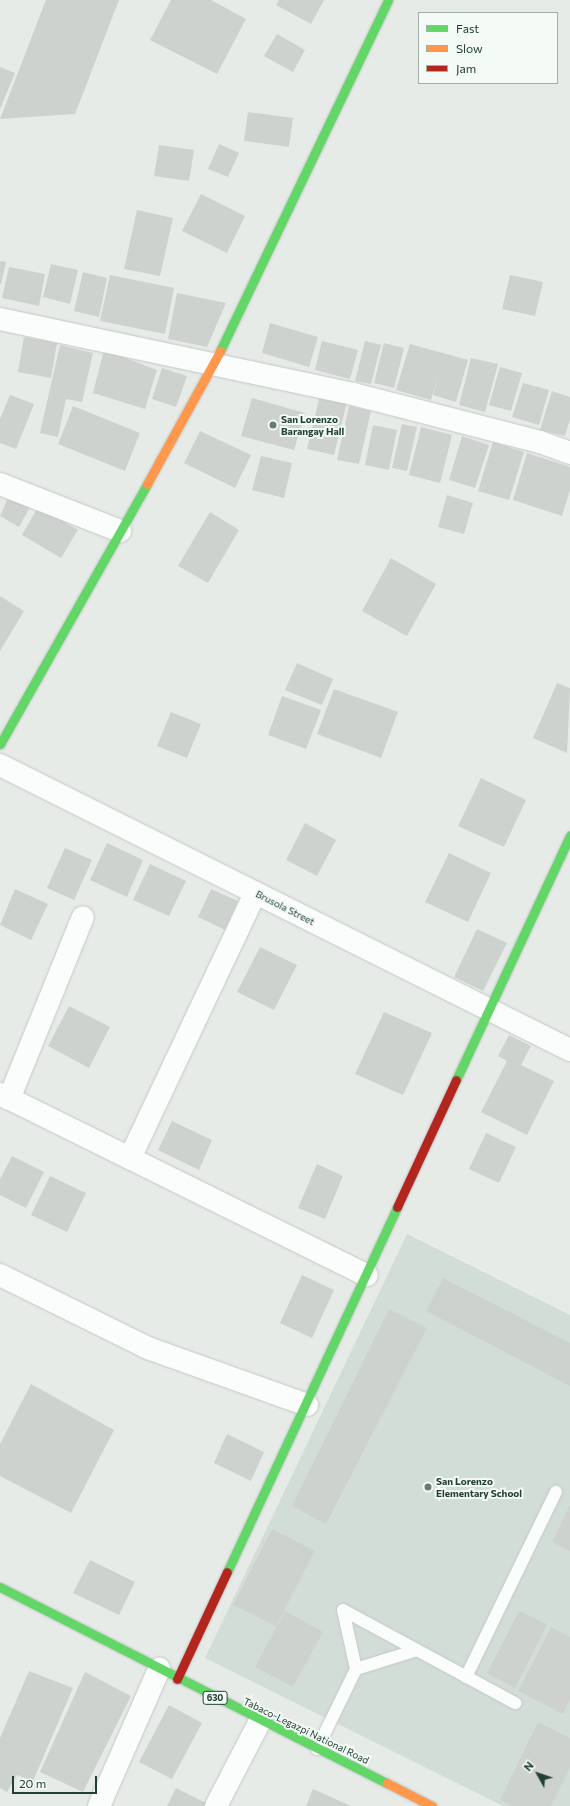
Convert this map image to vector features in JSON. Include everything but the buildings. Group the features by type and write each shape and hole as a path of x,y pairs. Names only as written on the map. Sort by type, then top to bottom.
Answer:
{"street":[{"path":"0,744 214,364 388,0"},
{"path":"0,319 353,394 570,453"},
{"path":"0,484 120,531"},
{"name":"Brusola Street","path":"0,765 570,1050"},
{"path":"99,1806 307,1405 570,835"},
{"path":"130,1158 255,893"},
{"path":"83,917 4,1097 367,1275"},
{"path":"0,1275 148,1348 307,1405"},
{"name":"Tabaco-Legazpi National Road","path":"0,1587 260,1721 432,1806"},
{"path":"216,1806 260,1721"}],"lane":[{"path":"466,1677 556,1492"},
{"path":"317,1749 356,1669 343,1610 515,1703"},
{"path":"356,1669 417,1650"}],"shaded area":[{"name":"San Lorenzo Elementary School","path":"407,1234 570,1315 570,1806 503,1806 205,1658"}],"traffic: fast":[{"path":"220,351 388,0"},
{"path":"0,744 147,484"},
{"path":"456,1080 570,835"},
{"path":"227,1572 397,1207"},
{"path":"0,1587 387,1783"}],"traffic: slow":[{"path":"147,484 220,351"},
{"path":"387,1783 432,1806"}],"traffic: jam":[{"path":"397,1207 456,1080"},
{"path":"177,1679 227,1572"}],"place":[{"name":"San Lorenzo Barangay Hall","path":"273,425"},
{"name":"San Lorenzo Elementary School","path":"428,1487"}]}
